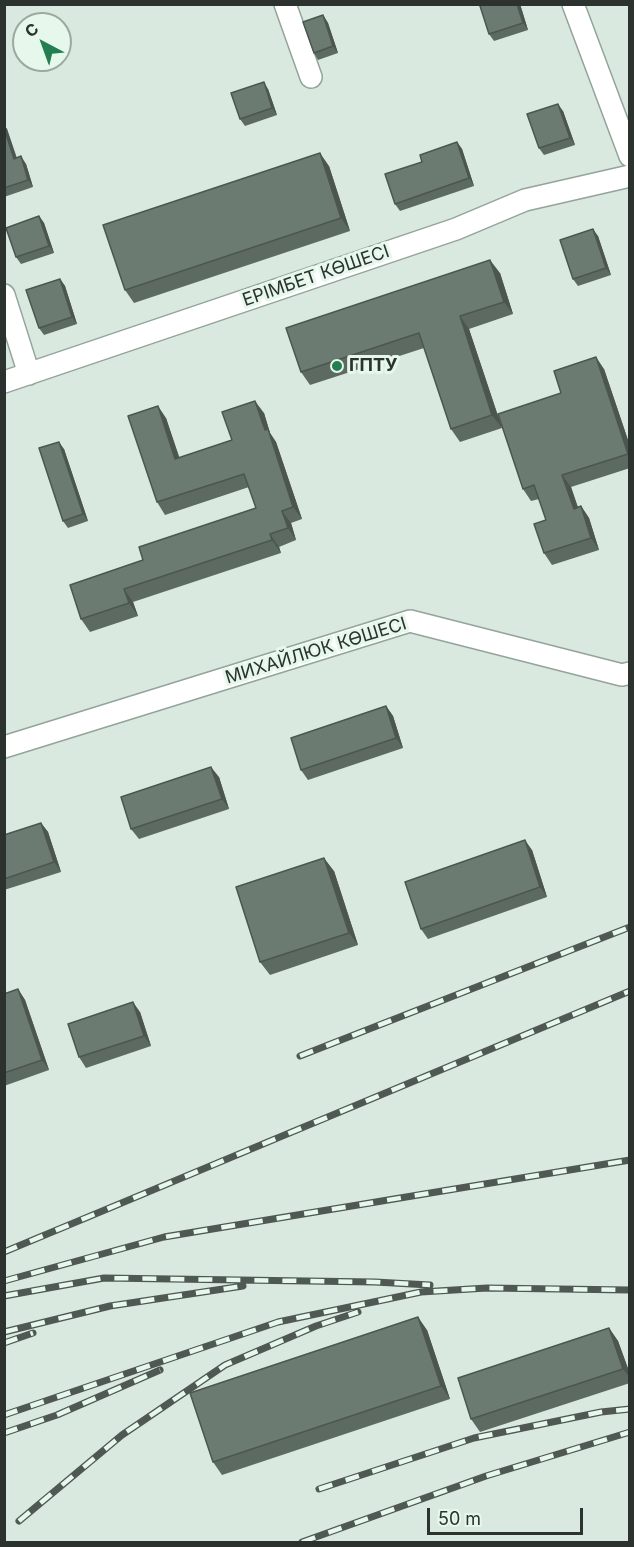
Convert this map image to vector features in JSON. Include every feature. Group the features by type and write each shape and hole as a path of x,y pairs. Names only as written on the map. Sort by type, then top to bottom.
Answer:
{"street":[{"path":"285,4 311,77"},
{"path":"573,4 630,156"},
{"name":"ЕРІМБЕТ КӨШЕСІ","path":"4,382 456,229 525,200 630,176"},
{"path":"4,295 29,374"},
{"name":"МИХАЙЛЮК КӨШЕСІ","path":"4,747 410,621 622,675 630,673"}],"building":[{"path":"517,4 523,23 489,34 480,6"},
{"path":"323,15 333,46 314,53 303,22"},
{"path":"264,82 272,108 240,119 231,93"},
{"path":"558,104 570,138 539,148 527,114"},
{"path":"4,128 14,159 21,156 28,180 4,188"},
{"path":"457,142 469,178 395,204 385,174 422,162 420,155"},
{"path":"320,153 341,218 125,290 103,225"},
{"path":"39,216 49,246 16,257 6,228"},
{"path":"593,229 606,268 573,279 560,240"},
{"name":"ГПТУ","path":"490,260 504,302 460,316 492,415 451,429 419,333 301,372 286,328"},
{"path":"60,279 72,317 39,328 26,290"},
{"path":"596,357 628,454 562,475 574,509 581,506 591,538 544,553 534,524 546,520 534,485 523,489 498,414 561,393 554,371"},
{"path":"255,401 265,430 268,429 293,507 282,511 288,528 270,534 272,540 124,589 129,603 81,619 70,585 143,560 139,547 256,508 244,474 157,502 128,416 158,406 175,459 232,440 222,412"},
{"path":"59,442 83,514 63,521 39,448"},
{"path":"386,706 396,738 301,770 291,738"},
{"path":"211,767 222,799 131,829 121,797"},
{"path":"41,823 54,862 4,879 4,835"},
{"path":"525,840 540,887 421,929 405,882"},
{"path":"324,858 349,933 260,962 236,887"},
{"path":"18,989 42,1060 4,1073 4,994"},
{"path":"133,1002 144,1036 79,1057 68,1024"},
{"path":"418,1317 441,1386 213,1462 190,1393"},
{"path":"609,1328 623,1369 471,1419 458,1378"}],"railway":[{"path":"300,1056 630,927"},
{"path":"4,1252 630,991"},
{"path":"4,1281 164,1237 630,1160"},
{"path":"4,1296 104,1278 375,1282 430,1285"},
{"path":"4,1332 110,1306 243,1286"},
{"path":"4,1415 278,1322 421,1292 487,1288 630,1290"},
{"path":"19,1521 122,1435 225,1365 316,1326 358,1312"},
{"path":"4,1343 33,1333"},
{"path":"4,1433 57,1415 160,1370"},
{"path":"319,1489 474,1438 601,1412 630,1409"},
{"path":"302,1542 486,1476 630,1432"}],"place":[{"name":"ГПТУ","path":"337,366"}]}
